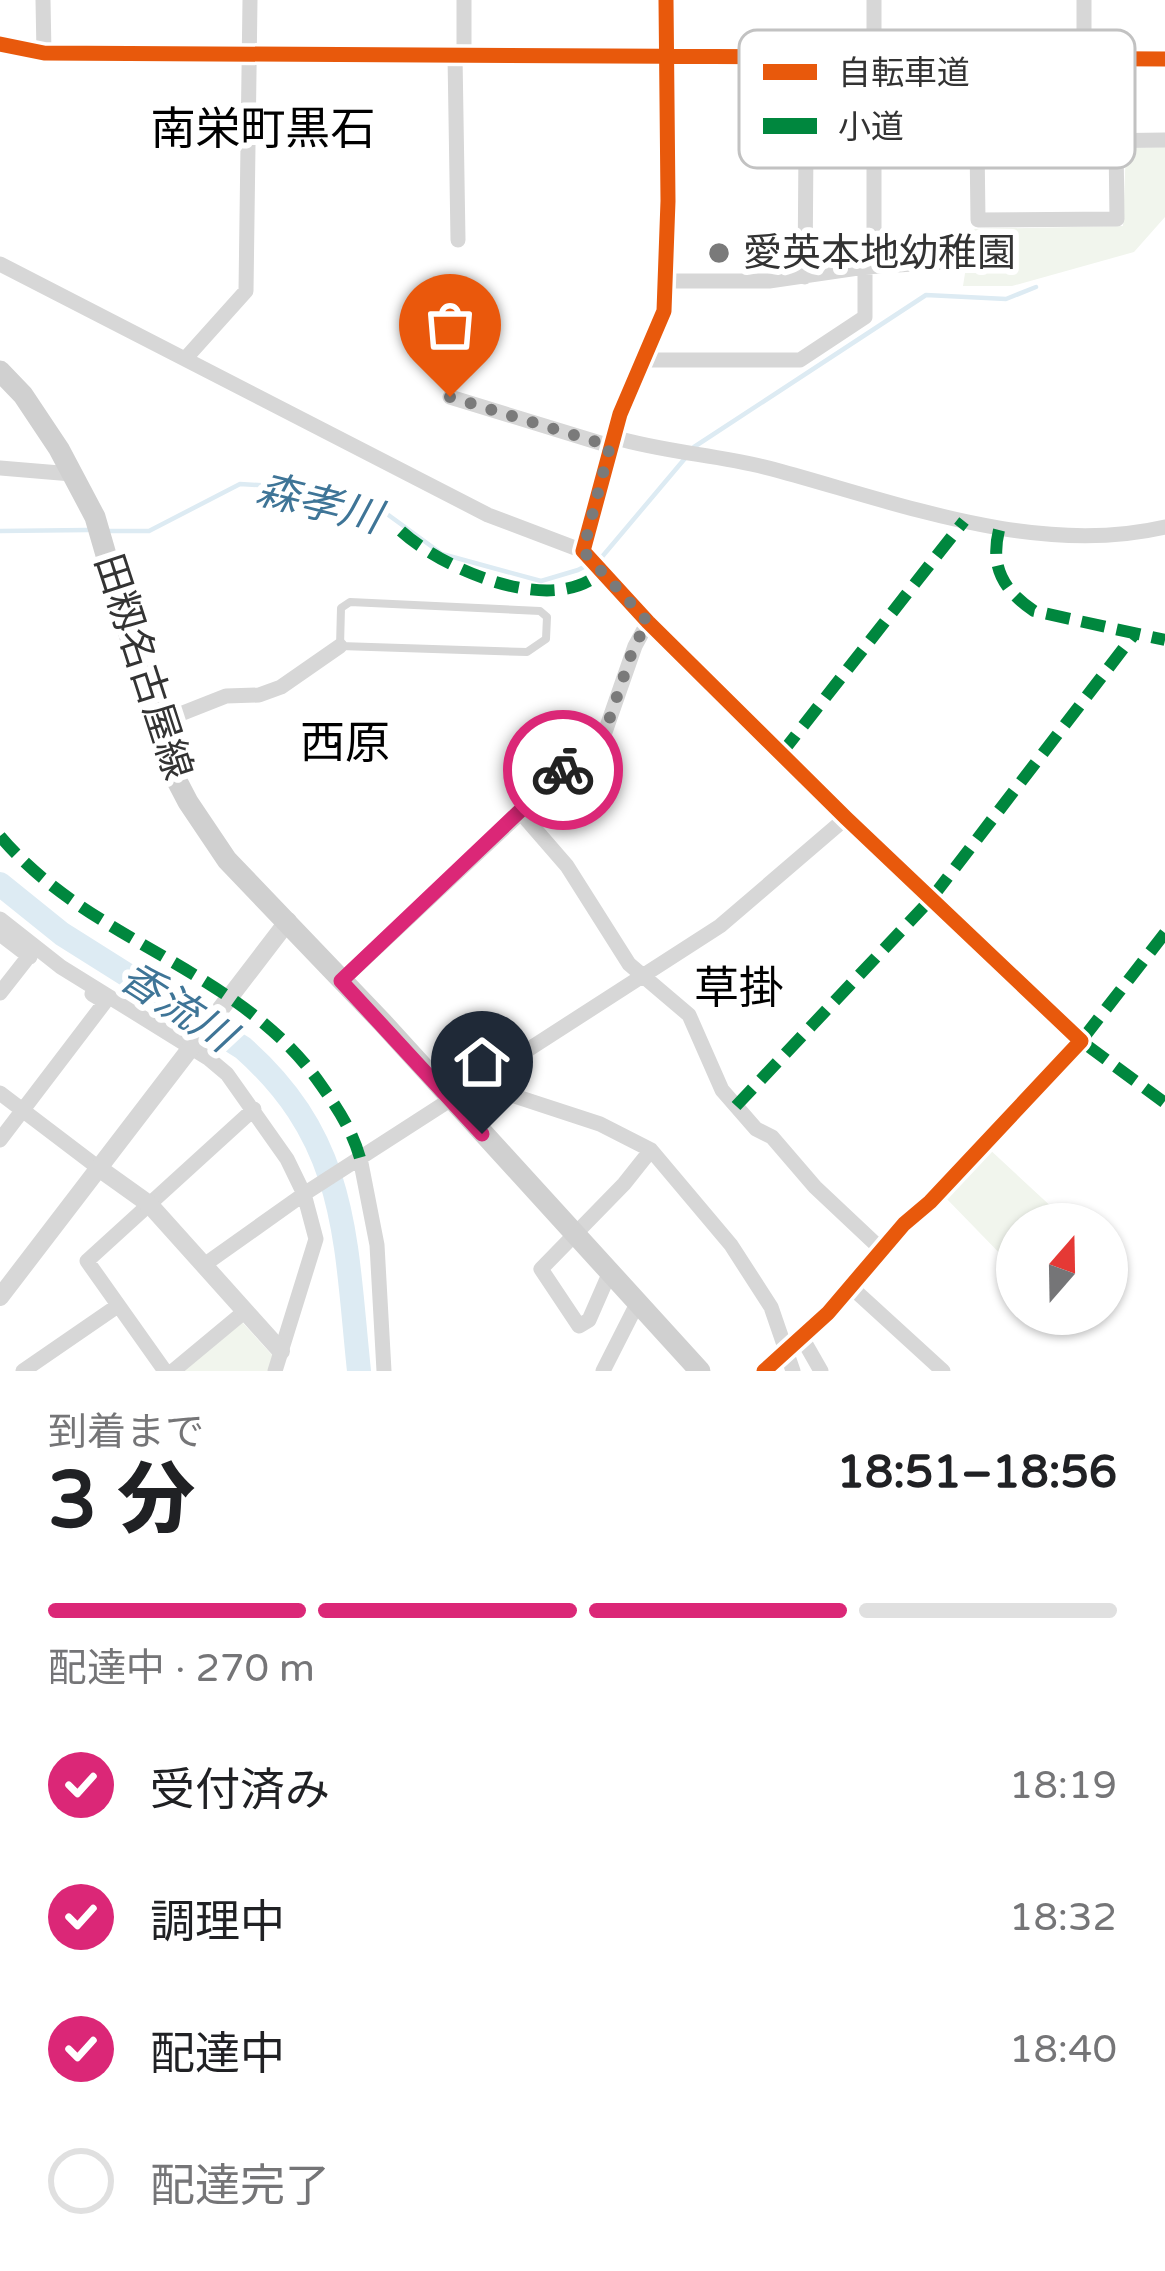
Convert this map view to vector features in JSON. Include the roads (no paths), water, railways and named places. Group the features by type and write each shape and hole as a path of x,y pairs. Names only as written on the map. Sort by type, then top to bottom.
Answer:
{"main road":[{"name":"田籾名古屋線","path":"5,383 73,474 95,517 166,758 188,802 227,860 700,1371"}],"street":[{"path":"43,0 44,53"},
{"path":"185,359 246,291 250,0"},
{"path":"458,240 464,0"},
{"path":"585,554 611,442 640,360 661,324 667,281 666,0"},
{"path":"0,44 44,53 739,56"},
{"path":"805,277 806,168"},
{"path":"640,360 800,360 865,317 865,267 874,233 874,168"},
{"path":"977,168 978,220 1117,219 1116,168"},
{"path":"667,281 805,277 865,267 962,261"},
{"path":"0,264 488,515 585,554 846,818 1081,1041 945,1187 904,1224 851,1287 764,1371"},
{"path":"450,397 611,442 771,468 999,530 1095,534 1165,526"},
{"path":"0,468 73,474"},
{"path":"341,981 604,735 634,646 648,622"},
{"path":"155,724 226,696 259,695 281,687 340,646"},
{"path":"521,813 568,866 628,964 688,1015 722,1090 883,1251"},
{"path":"204,1265 306,1193 721,926 846,818"},
{"path":"0,919 61,967 194,1046 227,1074 287,1159 306,1193 316,1239 275,1371"},
{"path":"0,1297 288,922"},
{"path":"0,934 105,1002 0,1140"},
{"path":"0,993 28,956"},
{"path":"478,1084 600,1124 651,1150 731,1245 771,1307 794,1371"},
{"path":"0,1093 149,1204 281,1351"},
{"path":"244,1312 169,1371 116,1307 87,1261 254,1109"},
{"path":"610,1272 589,1320 579,1326 541,1269 651,1150"},
{"path":"358,1159 377,1246 384,1371"},
{"path":"851,1287 943,1371"},
{"path":"603,1371 638,1302"},
{"path":"29,1370 116,1307"},
{"path":"801,1336 821,1371"}],"lane":[{"path":"350,602 540,611 547,616 546,639 527,652 340,646 341,608 350,602"}],"waterway":[{"name":"森孝川","path":"694,447 926,295 1006,299 1036,287"},
{"name":"森孝川","path":"106,531 149,531 240,484 274,486 336,511 387,514 442,554 541,581 601,558 687,456"},
{"name":"森孝川","path":"0,531 88,530"},
{"name":"香流川","path":"0,884 62,934 243,1048 278,1083 304,1120 336,1195 359,1371"}],"place":[{"name":"愛英本地幼稚園","path":"719,253"}],"district":[{"name":"南栄町黒石","path":"263,130"},
{"name":"西原","path":"345,744"},
{"name":"草掛","path":"739,989"}]}
